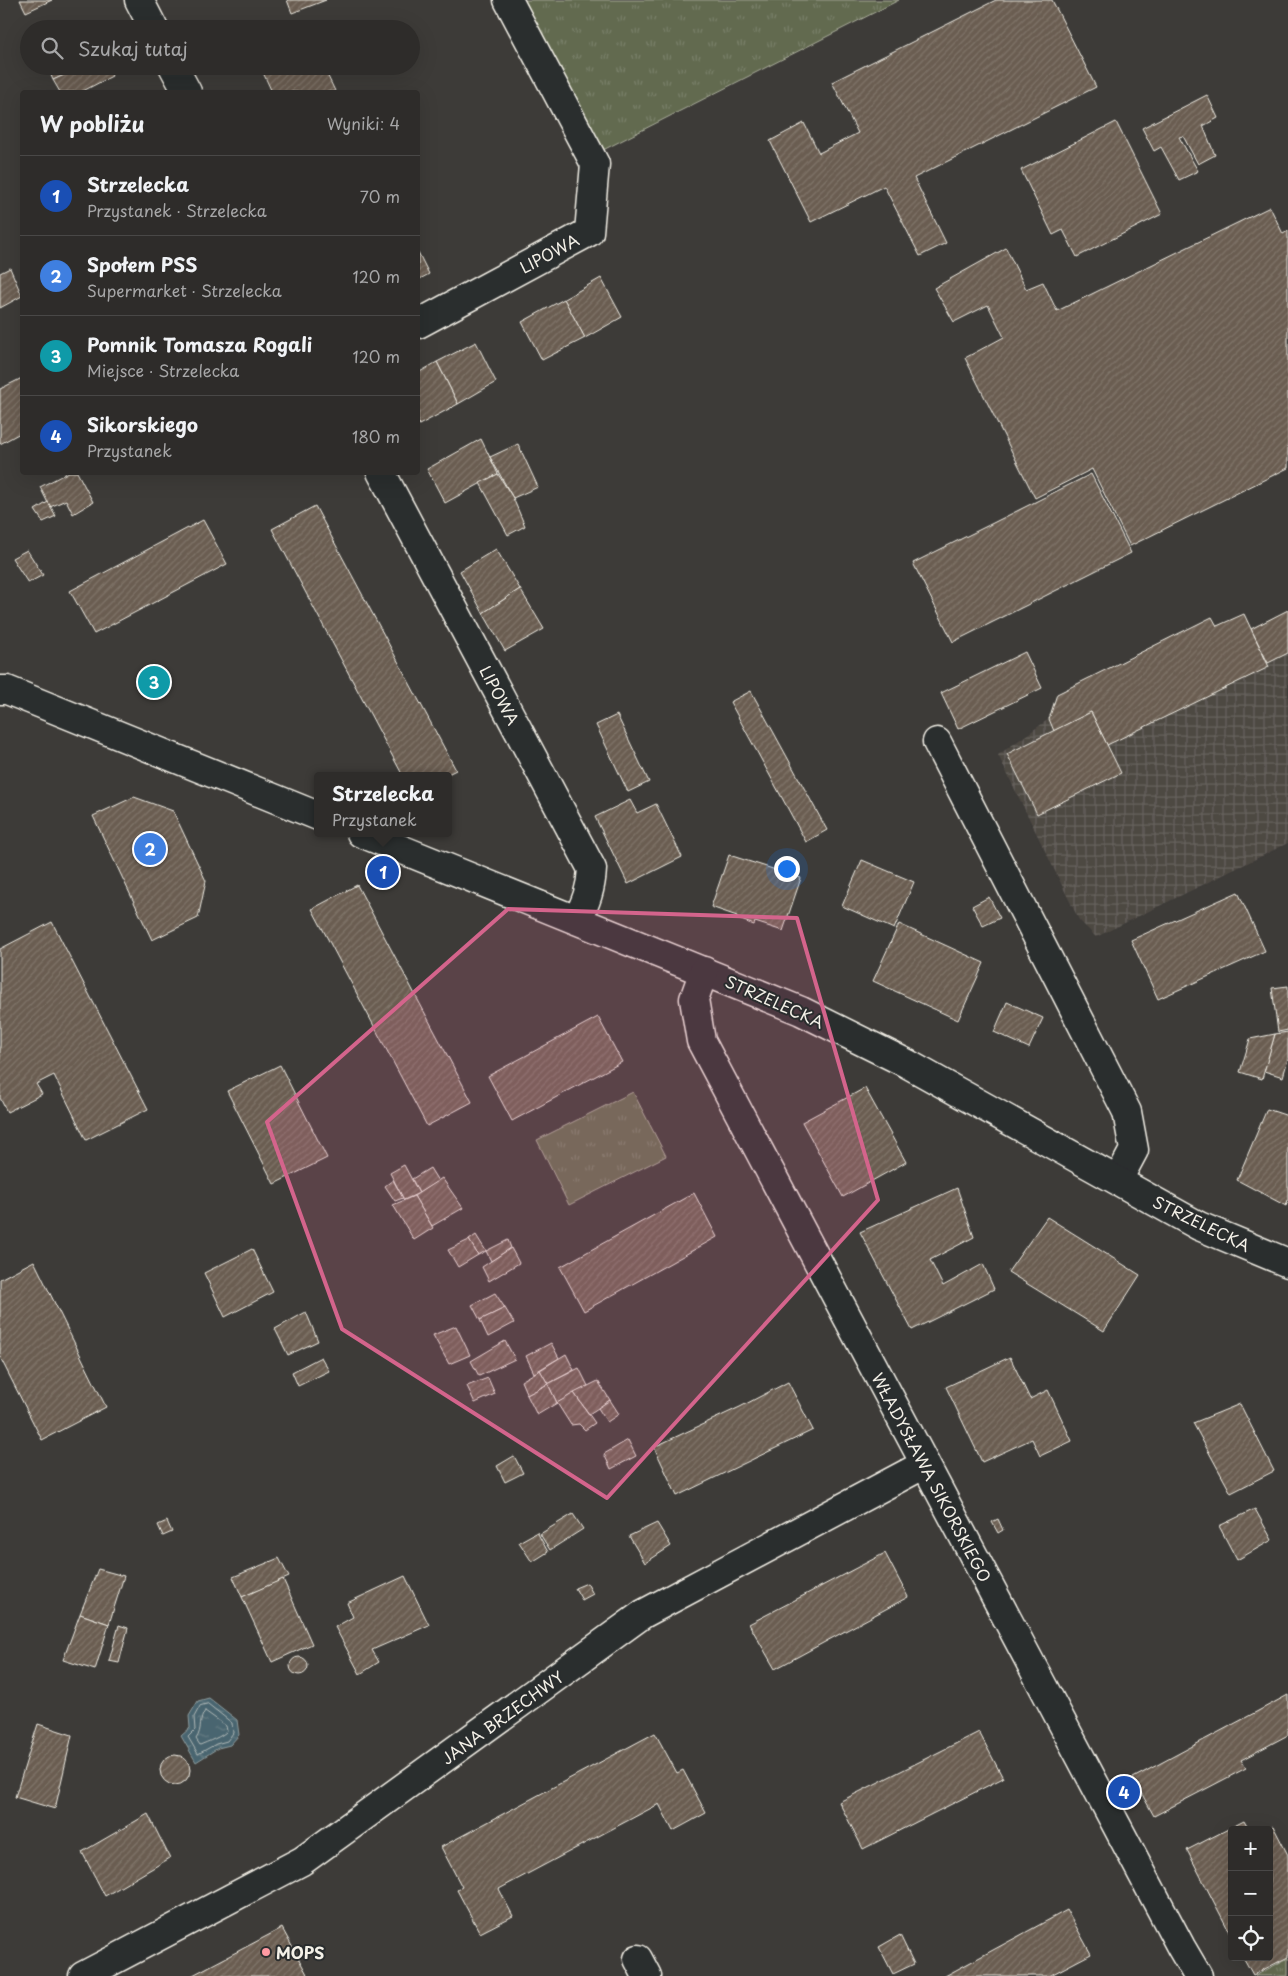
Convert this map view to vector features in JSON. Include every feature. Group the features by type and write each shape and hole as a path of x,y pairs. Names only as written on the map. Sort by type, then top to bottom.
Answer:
{"street":[{"path":"139,0 149,20"},
{"name":"LIPOWA","path":"420,323 588,232 596,164 508,0"},
{"path":"178,75 186,90"},
{"name":"LIPOWA","path":"383,475 592,869 588,898 577,920"},
{"path":"2,686 314,814"},
{"path":"938,742 1127,1112 1134,1150 1118,1180"},
{"name":"STRZELECKA","path":"371,837 801,1011 906,1063 1199,1226 1288,1263"},
{"name":"WŁADYSŁAWA SIKORSKIEGO","path":"704,971 694,999 701,1041 1198,1976"},
{"name":"JANA BRZECHWY","path":"83,1976 302,1862 643,1614 925,1464"}],"highlighted area":[{"path":"508,909 797,918 878,1200 607,1498 342,1329 267,1122"}],"shaded area":[{"path":"1288,610 1288,843 1096,937 1079,920 998,755 1049,719 1057,694 1212,617 1217,626 1244,614 1251,628"}],"green space":[{"path":"523,0 899,0 603,150"},
{"path":"633,1092 666,1156 569,1205 537,1140"},
{"path":"1288,1958 1288,1976 1255,1976"}],"water":[{"path":"209,1698 237,1720 239,1735 230,1745 218,1748 196,1762 181,1736 190,1728 189,1716 198,1701"}],"building":[{"path":"20,0 52,0 26,12"},
{"path":"287,0 326,0 292,13"},
{"path":"996,0 1052,0 1096,87 914,178 946,243 920,256 884,186 811,222 770,141 804,123 819,153 858,133 832,82"},
{"path":"51,75 64,75 53,80"},
{"path":"64,75 112,76 85,90 59,90 53,80"},
{"path":"264,75 327,75 335,90 271,90"},
{"path":"1207,95 1218,118 1203,126 1215,155 1198,164 1183,136 1179,137 1198,171 1179,180 1161,147 1154,151 1142,128"},
{"path":"1116,122 1162,214 1077,257 1063,230 1053,235 1021,170"},
{"path":"1270,207 1283,234 1288,231 1288,468 1130,546 1092,469 1035,498 965,358 1004,337 988,305 954,322 934,288 1006,248 1026,289 1043,282 1057,311"},
{"path":"420,256 429,274 420,279"},
{"path":"10,268 20,291 20,297 0,308 0,273"},
{"path":"601,278 622,317 585,338 564,299"},
{"path":"564,299 585,338 542,360 522,322"},
{"path":"476,342 496,382 458,404 437,362"},
{"path":"437,362 458,404 420,424 420,372"},
{"path":"20,379 20,433 0,444 0,389"},
{"path":"481,439 498,474 445,503 427,469"},
{"path":"518,444 538,487 513,498 490,457"},
{"path":"498,474 513,498 525,526 508,535 480,483"},
{"path":"1091,474 1131,553 953,642 913,563"},
{"path":"63,475 79,475 93,502 73,514 66,500 50,507 40,487"},
{"path":"48,502 56,516 43,522 35,510"},
{"path":"315,506 456,770 452,772 401,772 272,529"},
{"path":"203,520 227,564 94,634 70,591"},
{"path":"496,549 520,589 483,613 460,571"},
{"path":"27,550 43,575 28,583 12,558"},
{"path":"520,589 544,629 505,651 483,613"},
{"path":"1288,610 1288,653 1268,663 1251,629"},
{"path":"1244,614 1269,667 1107,745 1091,712 1054,731 1049,719 1057,694 1212,617 1217,626"},
{"path":"1025,652 1042,688 958,729 941,693"},
{"path":"751,691 827,830 806,842 730,702"},
{"path":"1091,712 1121,773 1037,814 1007,754"},
{"path":"617,715 649,782 628,792 596,725"},
{"path":"134,797 173,811 206,881 198,918 152,940 93,816"},
{"path":"630,800 637,813 656,804 682,857 628,884 595,817"},
{"path":"729,855 801,878 783,931 755,922 754,925 736,918 737,916 711,907"},
{"path":"862,860 914,882 894,929 842,906"},
{"path":"357,885 472,1102 427,1126 312,909"},
{"path":"1238,892 1265,951 1158,999 1131,940"},
{"path":"989,897 1000,918 983,926 972,906"},
{"path":"52,922 148,1109 86,1140 54,1075 36,1084 42,1094 7,1112 0,1098 0,949"},
{"path":"899,924 984,963 958,1020 873,981"},
{"path":"1288,986 1288,1030 1278,1032 1272,988"},
{"path":"1007,1002 1043,1018 1029,1048 994,1032"},
{"path":"598,1017 622,1062 512,1121 488,1076"},
{"path":"1288,1032 1288,1059 1283,1077 1264,1071 1275,1034"},
{"path":"1275,1034 1262,1079 1240,1072 1250,1039"},
{"path":"280,1065 327,1158 274,1184 227,1091"},
{"path":"865,1088 906,1162 843,1197 802,1122"},
{"path":"1267,1109 1288,1116 1288,1200 1286,1206 1237,1180"},
{"path":"404,1165 419,1193 404,1200 390,1173"},
{"path":"430,1168 438,1181 419,1193 412,1179"},
{"path":"442,1178 463,1208 432,1226 414,1196"},
{"path":"393,1180 403,1198 395,1201 385,1186"},
{"path":"957,1188 974,1237 930,1260 943,1286 983,1264 994,1289 912,1330 860,1232"},
{"path":"694,1193 717,1237 584,1311 560,1267"},
{"path":"414,1196 433,1228 414,1240 393,1205"},
{"path":"1047,1217 1140,1275 1104,1331 1008,1272"},
{"path":"476,1235 486,1251 478,1255 469,1240"},
{"path":"469,1240 478,1255 458,1267 448,1250"},
{"path":"508,1240 511,1248 491,1261 486,1251"},
{"path":"511,1248 519,1263 489,1281 482,1267"},
{"path":"252,1249 273,1292 225,1317 204,1273"},
{"path":"34,1261 106,1407 42,1440 0,1357 0,1279"},
{"path":"495,1293 505,1308 480,1320 472,1305"},
{"path":"505,1308 514,1323 488,1337 480,1320"},
{"path":"306,1312 318,1341 288,1355 275,1329"},
{"path":"456,1326 470,1355 449,1364 433,1335"},
{"path":"505,1341 515,1359 479,1376 471,1361"},
{"path":"551,1343 559,1358 534,1373 526,1356"},
{"path":"566,1354 574,1370 548,1384 540,1370"},
{"path":"321,1357 329,1371 298,1386 292,1372"},
{"path":"1010,1357 1030,1399 1048,1390 1072,1441 1040,1456 1032,1439 982,1462 946,1387"},
{"path":"579,1368 588,1386 557,1403 548,1384"},
{"path":"540,1370 548,1384 527,1395 521,1381"},
{"path":"488,1378 495,1394 475,1403 467,1386"},
{"path":"598,1381 610,1400 589,1414 574,1393"},
{"path":"788,1382 813,1430 677,1496 654,1447 740,1407"},
{"path":"548,1384 557,1403 537,1415 527,1395"},
{"path":"574,1393 595,1423 585,1430 579,1424 571,1425 557,1403"},
{"path":"610,1400 619,1414 607,1422 598,1408"},
{"path":"1240,1404 1274,1471 1231,1493 1193,1423"},
{"path":"628,1440 636,1456 611,1469 604,1454"},
{"path":"514,1456 523,1473 505,1482 497,1466"},
{"path":"1255,1509 1272,1540 1237,1560 1219,1526"},
{"path":"573,1514 583,1529 550,1550 540,1534"},
{"path":"998,1519 1003,1530 998,1533 992,1522"},
{"path":"167,1521 172,1532 163,1536 158,1525"},
{"path":"657,1523 671,1546 645,1563 629,1536"},
{"path":"537,1532 548,1552 532,1562 519,1542"},
{"path":"885,1553 908,1597 775,1669 749,1624"},
{"path":"279,1558 289,1577 242,1597 233,1577"},
{"path":"98,1569 124,1576 109,1624 80,1614"},
{"path":"405,1576 429,1625 372,1650 379,1662 360,1674 335,1627 353,1617 347,1603"},
{"path":"283,1579 312,1644 272,1662 242,1597"},
{"path":"587,1583 593,1594 582,1600 575,1588"},
{"path":"80,1614 109,1624 95,1670 63,1660"},
{"path":"119,1625 128,1628 119,1663 109,1661"},
{"path":"299,1657 305,1660 308,1666 305,1672 299,1675 293,1672 290,1666 293,1660"},
{"path":"1288,1695 1288,1735 1241,1760 1246,1768 1154,1816 1133,1778"},
{"path":"38,1724 72,1735 55,1809 15,1797"},
{"path":"979,1732 1003,1778 863,1849 839,1802"},
{"path":"655,1733 677,1773 683,1770 706,1813 673,1831 659,1804 499,1889 513,1916 480,1933 457,1890 462,1887 441,1847"},
{"path":"175,1755 186,1759 190,1770 186,1781 175,1785 164,1781 160,1770 164,1759"},
{"path":"148,1814 170,1858 105,1896 82,1852"},
{"path":"1244,1821 1247,1826 1234,1826"},
{"path":"1273,1826 1288,1855 1288,1957 1253,1975 1245,1961 1273,1961"},
{"path":"1228,1829 1228,1929 1187,1850"},
{"path":"1067,1910 1091,1954 1049,1976 945,1976"},
{"name":"MOPS","path":"282,1928 308,1976 191,1976"},
{"path":"900,1935 914,1964 893,1974 879,1947"}],"place":[{"name":"Pomnik Tomasza Rogali","path":"154,682"},
{"name":"Społem PSS","path":"150,849"},
{"name":"Strzelecka","path":"383,872"},
{"name":"Sikorskiego","path":"1124,1792"},
{"name":"MOPS","path":"266,1952"}]}
